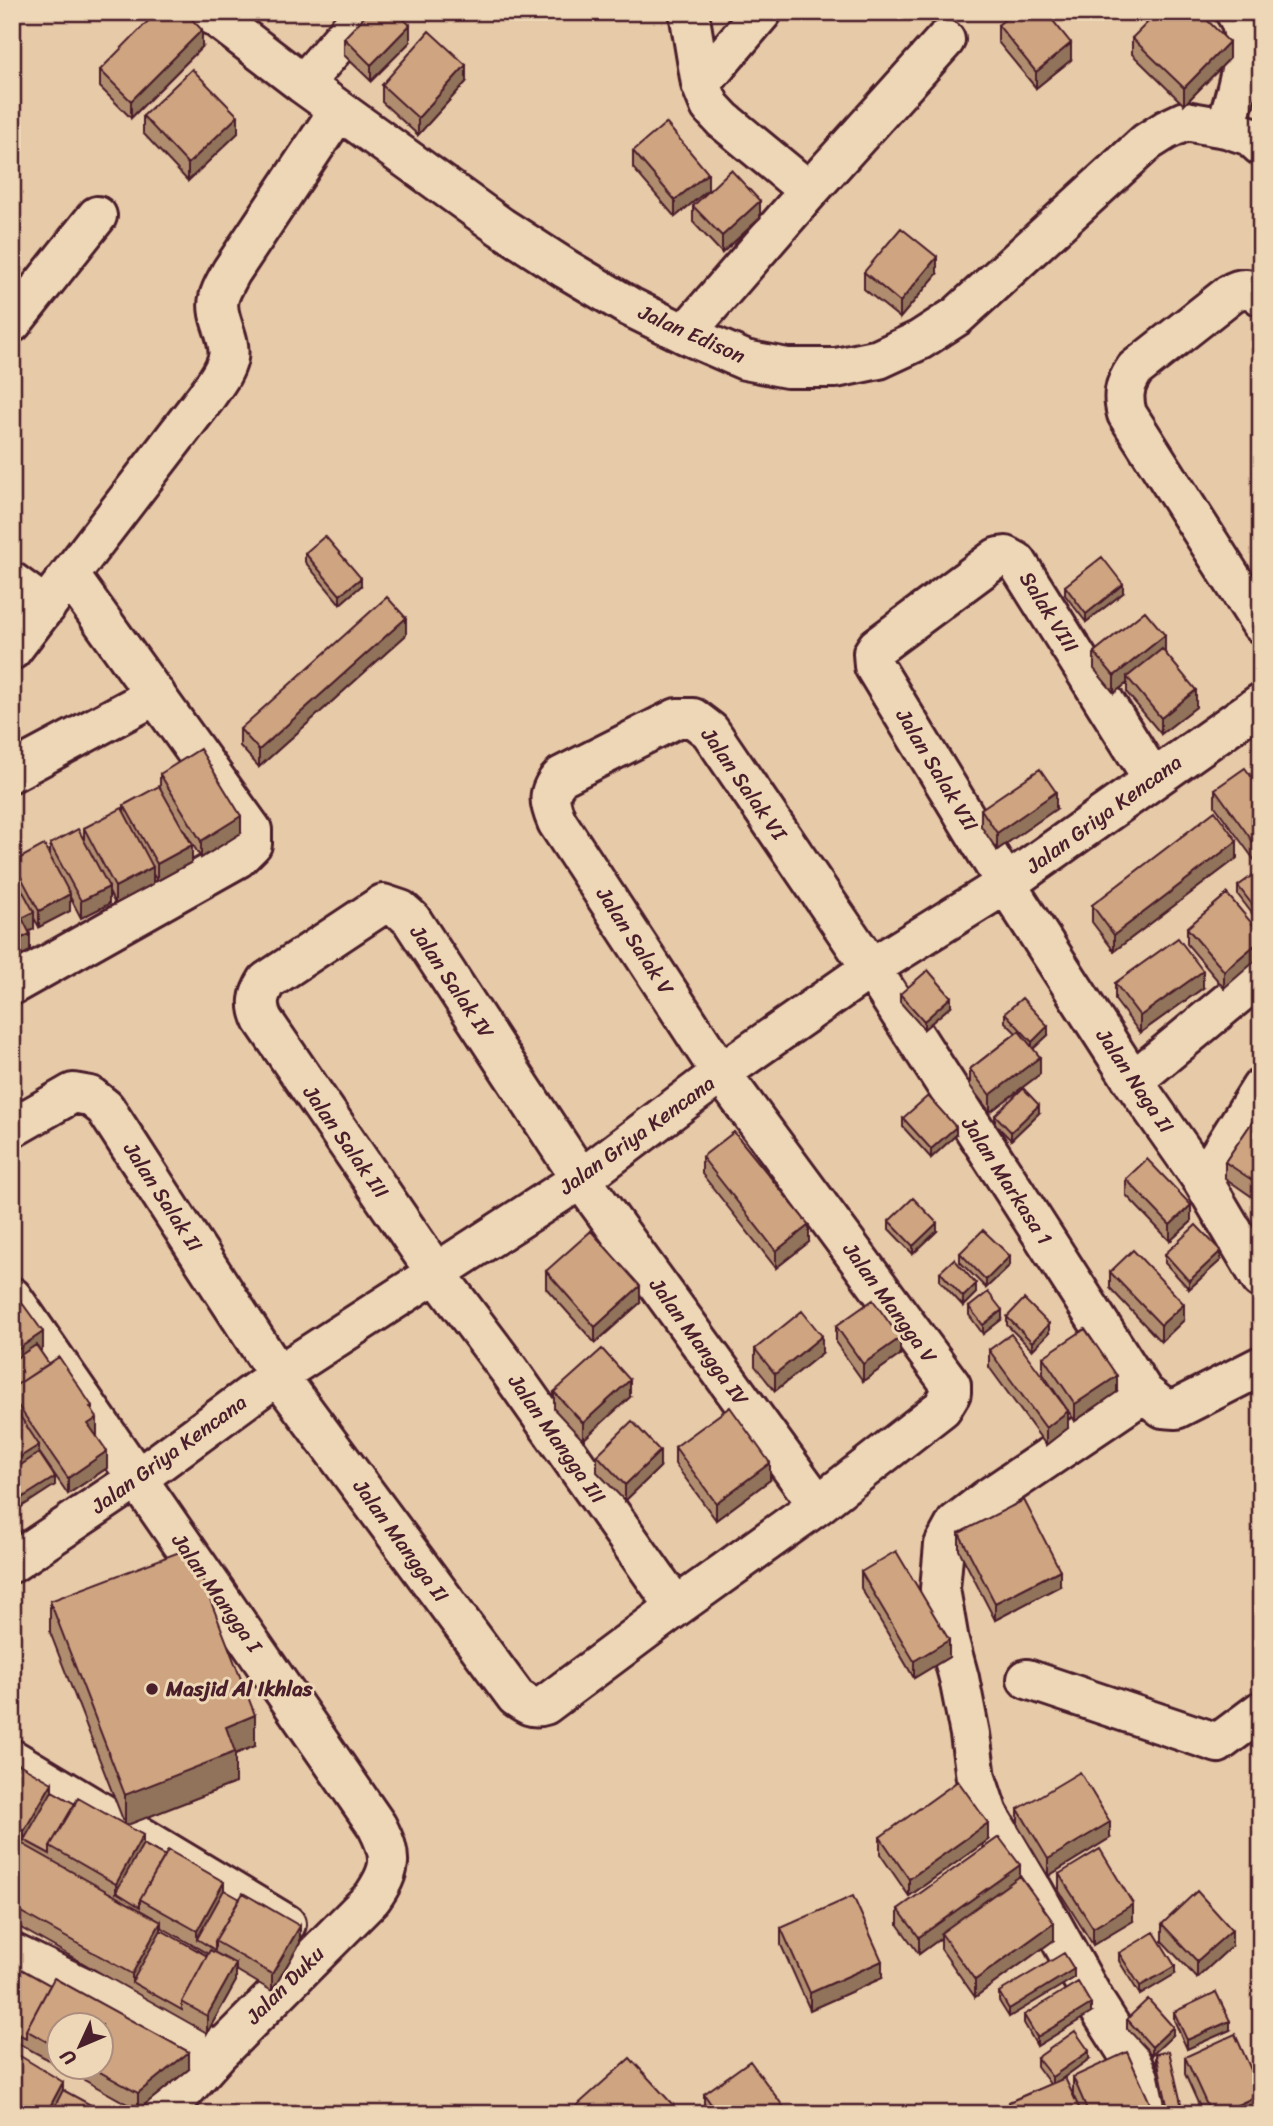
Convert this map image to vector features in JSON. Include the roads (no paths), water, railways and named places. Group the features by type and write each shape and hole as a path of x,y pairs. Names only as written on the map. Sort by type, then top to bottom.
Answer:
{"street":[{"name":"Jalan Edison","path":"209,12 303,84 501,227 630,307 745,360 787,368 836,368 878,359 920,340 957,316 1147,142 1185,121 1226,128 1250,136 1261,146"},
{"path":"303,84 365,12"},
{"path":"689,12 701,84 710,106 723,120 809,191"},
{"path":"701,84 762,12"},
{"path":"1226,128 1245,44 1242,25 1235,12"},
{"path":"685,334 945,40"},
{"path":"12,650 222,373 228,357 227,338 219,314 219,298 231,272 339,110"},
{"path":"12,323 97,216"},
{"path":"1261,296 1248,288 1240,288 1230,293 1135,369 1126,381 1123,401 1126,414 1261,624"},
{"name":"Salak VIII","path":"873,653 877,647 998,557 1012,558 1153,779"},
{"path":"12,985 239,858 251,844 252,830 70,576"},
{"path":"12,582 46,607"},
{"name":"Jalan Salak VII","path":"873,653 874,666 1006,884"},
{"path":"12,772 156,695"},
{"name":"Jalan Griya Kencana","path":"12,1563 138,1478 278,1375 581,1179 721,1073 871,968 1006,884 1261,704"},
{"name":"Jalan Salak VI","path":"551,808 553,785 562,776 677,718 693,718 710,731 871,968"},
{"name":"Jalan Salak V","path":"551,808 564,833 721,1073"},
{"name":"Jalan Naga II","path":"1006,884 1133,1081 1203,1181 1261,1279"},
{"name":"Jalan Salak IV","path":"258,1010 258,999 267,981 383,904 401,910 419,930 581,1179"},
{"name":"Jalan Markasa 1","path":"871,968 1144,1393"},
{"path":"1133,1081 1261,975"},
{"name":"Jalan Salak III","path":"258,1010 436,1273"},
{"name":"Jalan Mangga V","path":"721,1073 951,1385 951,1393 942,1408 818,1505"},
{"path":"1203,1181 1261,1088"},
{"name":"Jalan Salak II","path":"12,1128 73,1093 90,1096 105,1108 278,1375"},
{"name":"Jalan Mangga IV","path":"581,1179 818,1505"},
{"name":"Jalan Mangga III","path":"436,1273 517,1382 676,1607"},
{"name":"Jalan Mangga I","path":"12,1297 377,1826 388,1849"},
{"path":"1156,2114 1125,2049 988,1814 976,1778 960,1678 949,1641 940,1589 944,1545 956,1523 987,1499 1144,1393 1163,1408 1177,1409 1261,1366"},
{"name":"Jalan Mangga II","path":"278,1375 516,1697 526,1705 536,1708 545,1705 676,1607"},
{"path":"676,1607 818,1505"},
{"path":"1027,1679 1218,1743 1261,1711"},
{"path":"12,1759 323,1946"},
{"name":"Jalan Duku","path":"164,2114 219,2052 372,1898 388,1870 388,1849"},
{"path":"12,1953 219,2052"}],"place":[{"name":"Masjid Al Ikhlas","path":"152,1689"}]}
